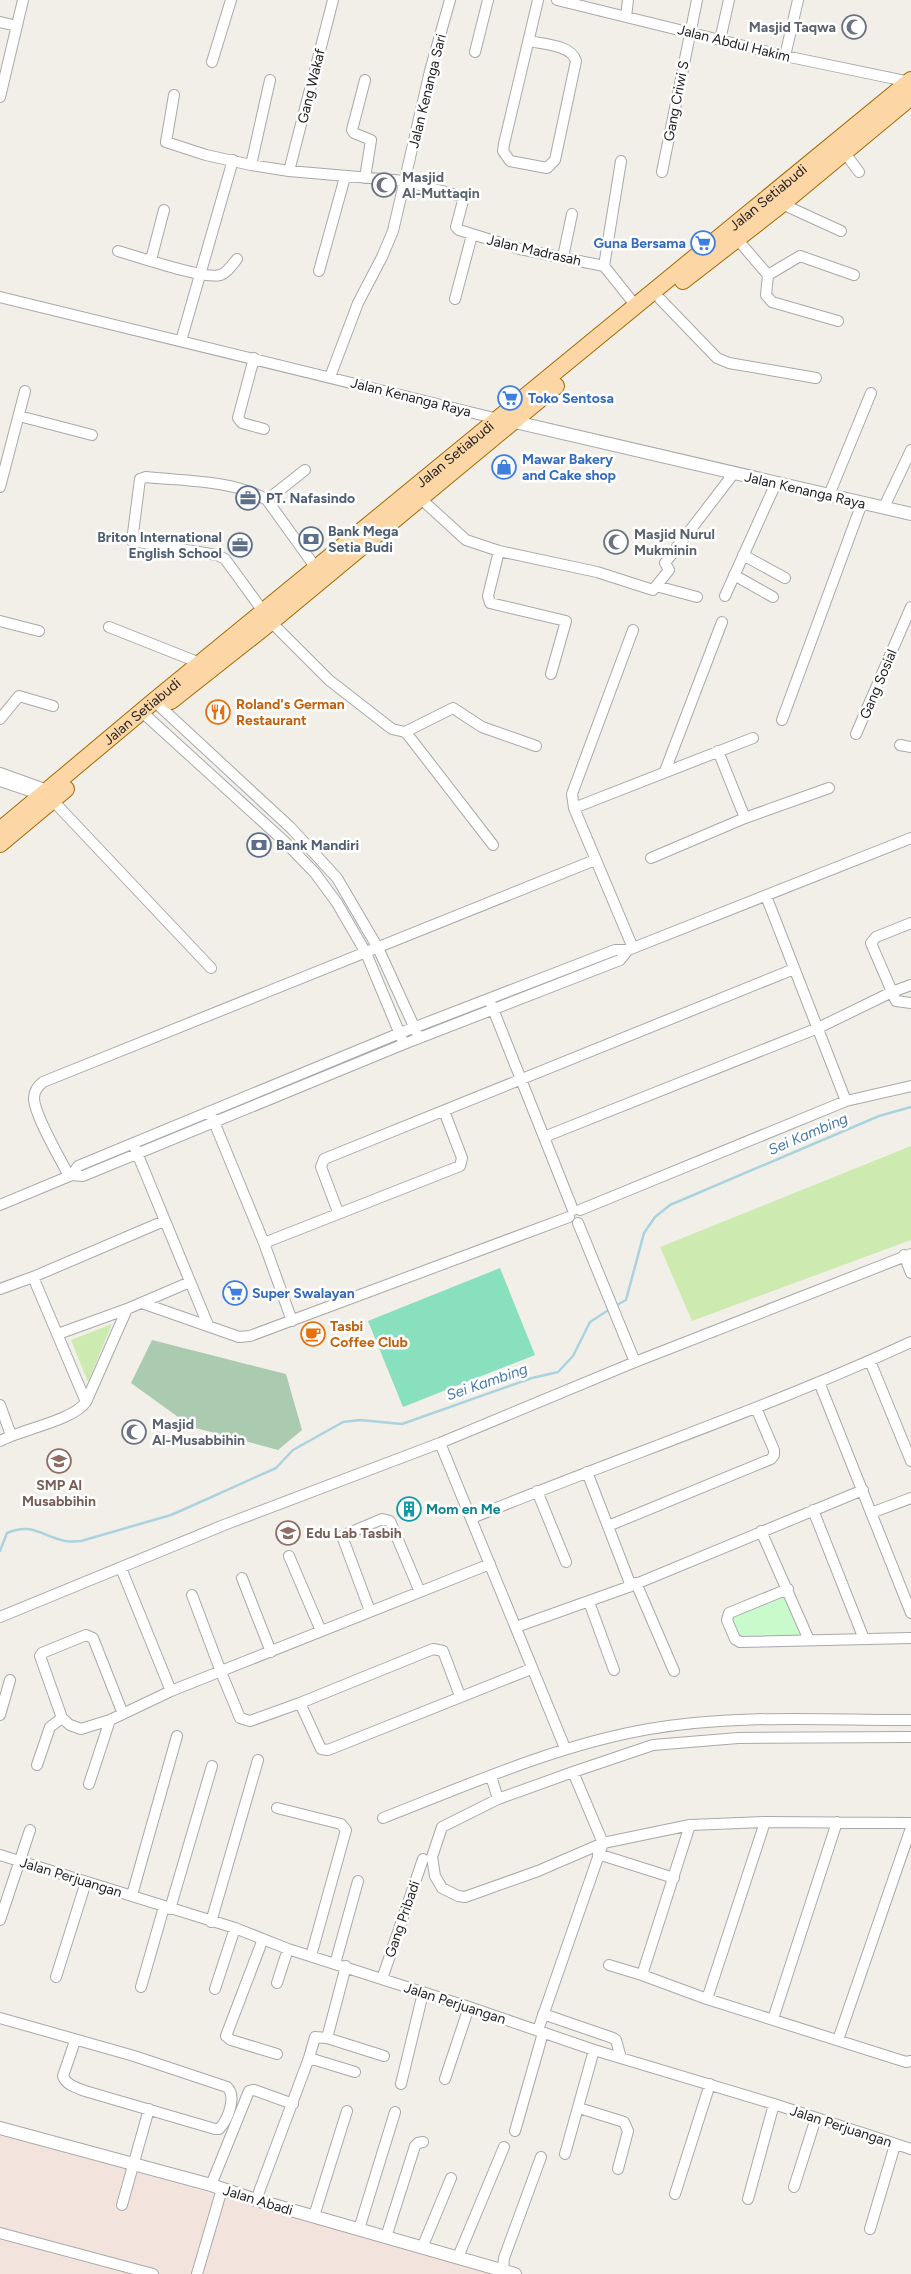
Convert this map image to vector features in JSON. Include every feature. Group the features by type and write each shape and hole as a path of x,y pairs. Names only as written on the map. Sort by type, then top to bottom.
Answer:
{"main road":[{"name":"Jalan Setiabudi","path":"0,844 152,710 420,498 636,306 741,230 782,204 845,153 910,86"},
{"name":"Jalan Setiabudi","path":"152,710 200,663 268,617 316,568 660,299 910,86"},
{"name":"Jalan Setiabudi","path":"0,830 51,798"}],"street":[{"path":"0,97 23,0"},
{"path":"212,62 231,0"},
{"name":"Gang Wakaf","path":"289,171 333,0"},
{"name":"Jalan Kenanga Sari","path":"330,377 358,302 388,245 405,182 430,71 450,0"},
{"path":"475,52 488,0"},
{"path":"529,41 567,50 575,56 576,61 555,160 547,168 510,161 503,152 538,0"},
{"name":"Jalan Abdul Hakim","path":"557,0 595,5 626,17 910,86"},
{"path":"626,17 628,0"},
{"name":"Gang Criwi S","path":"662,172 697,0"},
{"path":"720,40 729,0"},
{"path":"785,56 798,0"},
{"path":"0,22 17,26"},
{"path":"251,165 270,80"},
{"path":"365,80 352,130 354,133 371,140 365,178"},
{"path":"174,95 166,142 206,155 251,165 289,171 405,182"},
{"path":"845,153 859,172"},
{"path":"181,341 232,160"},
{"path":"621,161 604,266 636,306"},
{"path":"319,271 345,177"},
{"name":"Jalan Madrasah","path":"405,182 464,197 456,227 461,232 520,249 604,266"},
{"path":"782,204 841,231"},
{"path":"151,260 164,210"},
{"path":"564,257 572,214"},
{"path":"741,230 768,275 766,295 772,302 838,321"},
{"path":"455,299 472,235"},
{"path":"118,251 199,274 222,275 237,259"},
{"path":"768,275 800,256 854,275"},
{"name":"Jalan Kenanga Raya","path":"0,297 506,420 911,514"},
{"path":"660,299 717,358 729,363 816,378"},
{"path":"254,358 238,418 242,423 264,429"},
{"path":"0,486 25,391"},
{"path":"828,495 871,393"},
{"path":"18,416 92,435"},
{"path":"884,508 911,450"},
{"path":"267,500 305,470"},
{"path":"420,498 460,536 499,551 597,572 654,590 669,570 665,563 734,473"},
{"path":"316,568 267,500 252,492 223,486 144,477 140,482 131,538 134,542 221,557 228,563 268,617 329,680 392,730 404,732 453,708 482,728 536,746"},
{"path":"725,596 776,483"},
{"path":"782,720 862,503"},
{"path":"499,551 488,596 490,603 565,620 551,674"},
{"path":"743,555 785,578"},
{"path":"734,575 773,597"},
{"path":"656,586 697,597"},
{"name":"Gang Sosial","path":"856,734 911,607"},
{"path":"0,621 38,631"},
{"path":"665,771 722,622"},
{"path":"110,628 200,663"},
{"path":"631,949 574,808 573,790 633,630"},
{"path":"0,719 19,696 54,706"},
{"path":"152,710 291,828 337,878 378,948 419,1038"},
{"path":"152,710 315,873 337,903 366,953 404,1044"},
{"path":"404,732 493,846"},
{"path":"574,808 753,738"},
{"path":"900,745 911,747"},
{"path":"718,751 745,818"},
{"path":"0,773 51,798 211,968"},
{"path":"0,781 51,798"},
{"path":"651,858 745,818 829,788"},
{"path":"252,812 262,802"},
{"path":"281,838 291,828"},
{"path":"0,1205 70,1176 83,1176 135,1148 210,1112 400,1033 615,950 631,949 911,838"},
{"path":"70,1176 36,1111 34,1099 38,1087 43,1082 596,860"},
{"path":"766,896 846,1100"},
{"path":"911,923 876,937 871,943 898,1003 911,1003"},
{"path":"135,1148 214,1122 419,1038 620,960 631,949"},
{"path":"338,1212 321,1167 322,1161 521,1078 794,969"},
{"path":"544,1137 818,1028 892,992 911,985"},
{"path":"489,999 574,1212 583,1216 578,1224 635,1362"},
{"path":"142,1303 245,1337 292,1321 574,1212 846,1100 911,1086"},
{"path":"264,1242 460,1166 462,1158 444,1111"},
{"path":"210,1112 264,1242 292,1321"},
{"path":"135,1148 208,1325"},
{"path":"0,1289 33,1278 164,1221"},
{"path":"0,1616 224,1525 440,1443 635,1362 908,1254 911,1273"},
{"path":"33,1278 86,1402"},
{"path":"58,1334 127,1310 190,1282"},
{"path":"0,1441 82,1408 127,1310"},
{"path":"472,1518 586,1472 756,1408 911,1342"},
{"path":"870,1361 911,1461"},
{"path":"819,1382 911,1613"},
{"path":"0,1404 11,1435"},
{"path":"608,1526 771,1459 774,1455 774,1450 756,1408"},
{"path":"440,1443 516,1627 531,1669 565,1748"},
{"path":"586,1472 633,1584 674,1671"},
{"path":"516,1627 589,1602 863,1490"},
{"path":"537,1492 566,1562"},
{"path":"871,1513 911,1498"},
{"path":"813,1510 864,1639"},
{"path":"370,1611 342,1536 382,1519 390,1521 420,1592"},
{"path":"761,1531 809,1640"},
{"path":"289,1556 321,1631"},
{"path":"123,1714 93,1638 86,1635 42,1653 40,1656 62,1718 70,1726 81,1729 110,1720 123,1714 171,1691 490,1564"},
{"path":"121,1568 171,1691"},
{"path":"242,1578 271,1652"},
{"path":"788,1589 730,1613 727,1620 735,1639 740,1642 911,1638"},
{"path":"192,1595 240,1718 244,1720 250,1721 300,1703 436,1648 442,1651 460,1696"},
{"path":"589,1602 614,1670"},
{"path":"300,1703 321,1749 326,1750 531,1669"},
{"path":"0,1715 10,1680"},
{"path":"37,1765 50,1727 62,1718"},
{"path":"89,1784 110,1720"},
{"path":"384,1818 565,1748 650,1729 733,1721 911,1720"},
{"path":"650,1729 653,1745"},
{"path":"132,1895 177,1736"},
{"path":"911,1737 738,1738 653,1745 498,1800 446,1823 439,1832 432,1857 435,1876 442,1888 458,1896 472,1895 538,1871 603,1844 690,1825 765,1822 911,1823"},
{"path":"211,1922 258,1760"},
{"path":"141,1987 212,1766"},
{"path":"515,2131 541,2032 543,2014 603,1844 573,1772"},
{"path":"490,1776 498,1800"},
{"path":"277,1808 341,1824 346,1830 311,1956"},
{"path":"707,1999 765,1822"},
{"path":"773,2019 837,1822"},
{"path":"642,1975 690,1825"},
{"path":"838,2040 911,1828"},
{"path":"0,1920 30,1830"},
{"path":"598,1854 674,1878"},
{"name":"Jalan Perjuangan","path":"0,1856 235,1928 311,1956 346,1966 594,2050 710,2084 911,2149"},
{"name":"Gang Pribadi","path":"382,1979 423,1858"},
{"path":"335,1964 358,1881"},
{"path":"56,1977 86,1882"},
{"path":"215,1989 235,1928"},
{"path":"263,1939 226,2036 231,2040 277,2054"},
{"path":"276,1983 288,1948"},
{"path":"609,1965 707,1999 906,2062 911,2061"},
{"path":"328,2038 346,1966"},
{"path":"401,2084 423,1993"},
{"path":"445,2079 469,2007"},
{"path":"543,2014 613,2038 616,2040 621,2058"},
{"path":"0,2018 75,2041 134,2056 227,2087 232,2091 233,2098 223,2125 220,2129 85,2091 64,2080 63,2076 75,2041"},
{"path":"256,2200 293,2104 315,2037 328,2038 384,2056"},
{"path":"565,2154 594,2050"},
{"path":"309,2058 355,2072"},
{"path":"676,2194 710,2084"},
{"path":"197,2274 217,2187 249,2091 254,2090 293,2104"},
{"path":"748,2199 774,2104"},
{"path":"579,2108 624,2122 626,2125 628,2131 618,2169"},
{"path":"122,2205 149,2109"},
{"path":"314,2216 347,2111"},
{"path":"360,2229 395,2112"},
{"path":"794,2187 816,2118"},
{"name":"Jalan Abadi","path":"0,2128 217,2187 256,2200 507,2272"},
{"path":"386,2238 415,2146 423,2142"},
{"path":"870,2229 895,2145"},
{"path":"458,2257 504,2147"},
{"path":"507,2272 504,2258 541,2157"},
{"path":"422,2248 451,2178"},
{"path":"0,2233 153,2274"}],"shaded area":[{"path":"0,2133 495,2274 0,2274"}],"green space":[{"path":"911,1146 911,1240 692,1321 660,1247"},
{"path":"500,1268 535,1355 403,1407 368,1321"},
{"path":"112,1324 88,1382 71,1340"},
{"path":"152,1340 286,1374 302,1430 278,1450 192,1427 131,1383"},
{"path":"787,1590 809,1640 740,1640 730,1615"}],"waterway":[{"name":"Sei Kambing","path":"615,1306 626,1300 644,1233 655,1217 670,1205 879,1116 911,1107"},
{"name":"Sei Kambing","path":"0,1551 7,1533 16,1530 30,1529 65,1541 81,1541 171,1515 276,1468 293,1450 343,1422 360,1420 402,1424 532,1378 558,1372 573,1356 590,1322 610,1309"}],"place":[{"name":"Masjid Taqwa","path":"854,27"},
{"name":"Masjid Al-Muttaqin","path":"384,185"},
{"name":"Guna Bersama","path":"703,243"},
{"name":"Toko Sentosa","path":"510,398"},
{"name":"Mawar Bakery and Cake shop","path":"504,467"},
{"name":"PT. Nafasindo","path":"248,498"},
{"name":"Bank Mega Setia Budi","path":"311,539"},
{"name":"Masjid Nurul Mukminin","path":"616,542"},
{"name":"Briton International English School","path":"240,545"},
{"name":"Roland's German Restaurant","path":"218,712"},
{"name":"Bank Mandiri","path":"259,845"},
{"name":"Super Swalayan","path":"235,1293"},
{"name":"Tasbi Coffee Club","path":"313,1334"},
{"name":"Masjid Al-Musabbihin","path":"134,1432"},
{"name":"SMP Al Musabbihin","path":"59,1461"},
{"name":"Mom en Me","path":"409,1509"},
{"name":"Edu Lab Tasbih","path":"288,1533"}]}
